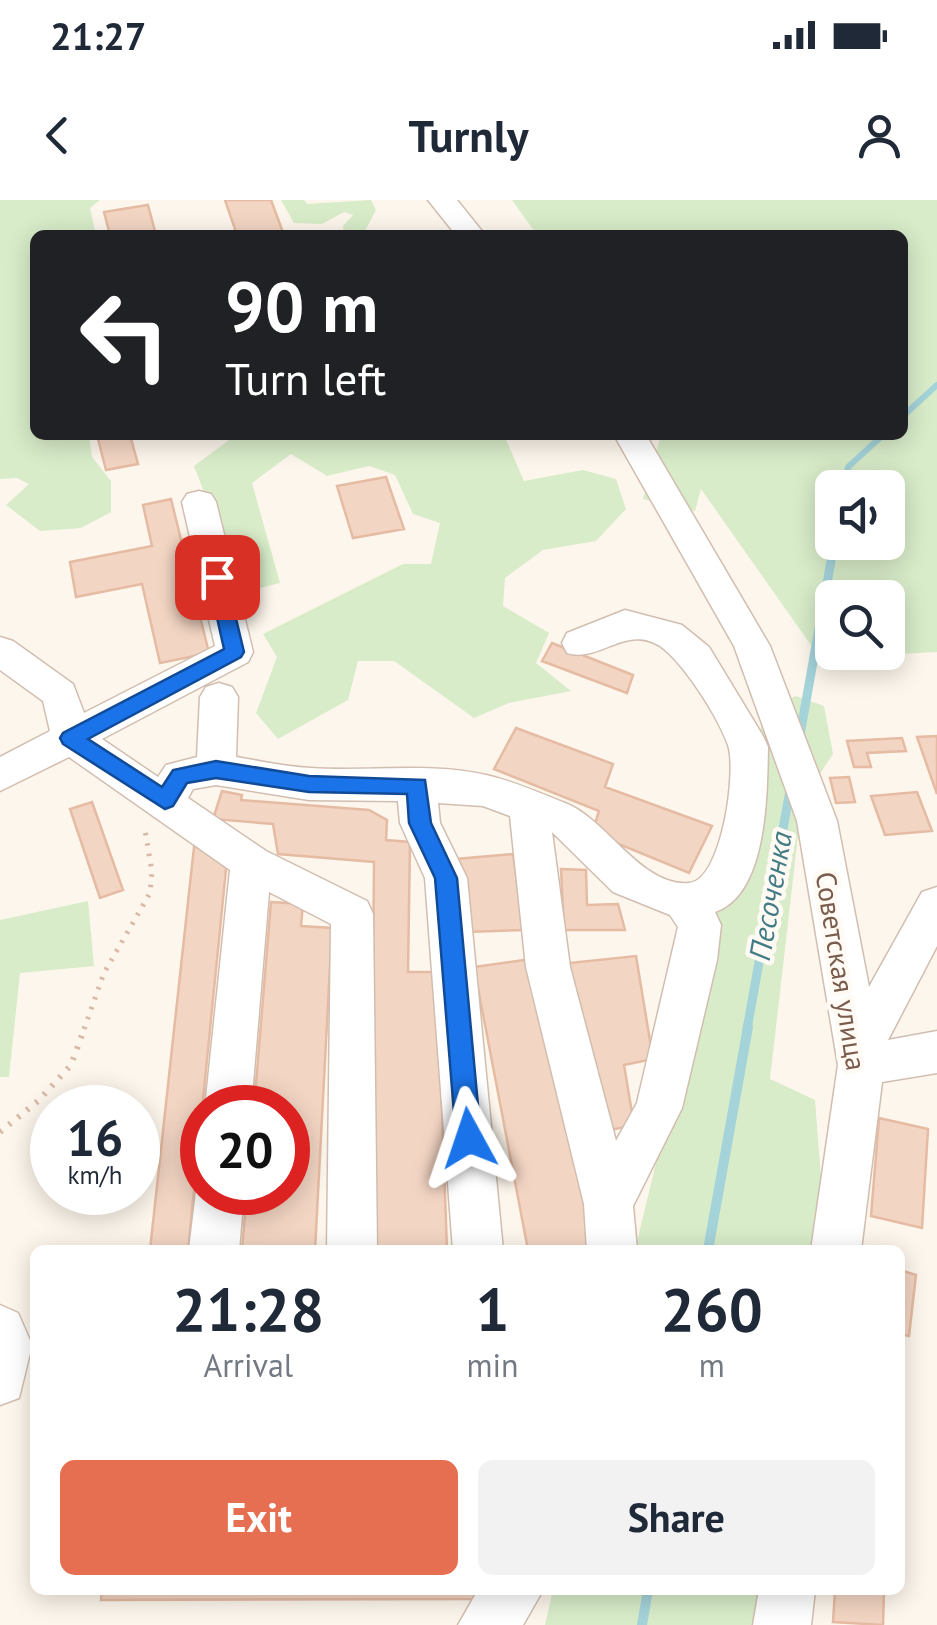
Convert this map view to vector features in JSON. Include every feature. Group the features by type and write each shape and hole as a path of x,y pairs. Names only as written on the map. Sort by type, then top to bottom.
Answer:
{"street":[{"path":"442,200 466,230"},
{"name":"Советская улица","path":"633,440 752,646 817,821 862,1065 837,1245"},
{"path":"0,776 234,652 200,502"},
{"path":"151,791 180,776 216,770 309,784 484,790 568,821 628,880 685,902 710,896 730,872 746,821 749,747 696,657 670,634 625,623 580,643"},
{"path":"0,652 60,694 71,738 251,862 352,914 352,1245"},
{"path":"216,770 219,697"},
{"path":"417,786 420,823 446,878 478,1245"},
{"path":"529,806 548,967 608,1204 612,1245"},
{"path":"230,1085 251,862"},
{"path":"608,1204 659,1108 700,925 685,902"},
{"path":"937,905 866,1035 862,1065 937,1052"},
{"path":"215,1245 218,1215"},
{"path":"0,1331 6,1345 0,1379"},
{"path":"487,1625 512,1595"},
{"path":"782,1625 786,1595"}],"path":[{"path":"0,1132 38,1101 71,1065 104,972 150,893 151,791"}],"green space":[{"path":"0,200 100,200 90,208 95,230 30,230 30,440 90,440 92,457 111,481 111,512 81,528 40,531 6,505 29,484 17,478 0,479"},
{"path":"281,200 304,200 307,204 371,200 376,210 366,230 343,230 353,215 344,212 322,224 294,223"},
{"path":"512,200 937,200 937,652 905,654 905,580 815,580 815,651 701,489 695,511 643,499 660,440 908,440 908,230 533,230"},
{"path":"229,440 506,440 524,481 583,470 616,479 626,509 596,541 543,550 505,578 503,606 549,633 536,663 571,691 509,703 474,718 394,661 358,661 348,700 278,739 256,713 277,657 263,634 403,564 431,564 440,523 413,514 395,475 369,466 327,476 291,454 252,483 280,583 252,590 234,570 194,466"},
{"path":"796,696 824,706 833,754 802,801 770,1079 815,1100 822,1191 814,1245 636,1245 766,708"},
{"path":"88,901 94,966 20,973 9,1077 0,1077 0,920"},
{"path":"552,1595 761,1595 757,1625 545,1625"}],"building":[{"path":"225,200 271,200 282,230 235,230"},
{"path":"148,205 155,230 109,230 104,212"},
{"path":"98,440 131,440 138,464 106,470"},
{"path":"386,477 404,529 353,538 337,486"},
{"path":"171,499 209,653 160,663 142,584 76,597 70,562 152,546 143,505"},
{"path":"552,643 633,675 627,693 542,661"},
{"path":"516,728 613,764 605,787 712,826 689,873 592,833 599,811 494,769"},
{"path":"937,736 937,794 917,737"},
{"path":"902,738 906,751 867,753 871,767 854,767 847,741"},
{"path":"849,777 855,802 836,803 830,778"},
{"path":"222,791 242,795 241,800 369,810 387,820 386,840 410,842 408,972 437,972 447,1245 371,1245 374,862 278,854 273,824 213,819"},
{"path":"917,792 932,831 885,835 871,796"},
{"path":"92,802 123,890 100,898 70,809"},
{"path":"194,847 228,849 204,1085 180,1085 180,1215 191,1215 188,1245 151,1245 154,1215 160,1215 160,1158"},
{"path":"513,854 524,930 466,932 456,859"},
{"path":"561,869 586,870 587,905 618,904 625,930 564,930"},
{"path":"271,902 303,904 301,926 332,928 315,1245 242,1245 245,1215 310,1215 310,1085 256,1085"},
{"path":"636,956 653,1059 624,1065 634,1125 601,1132 569,963"},
{"path":"532,959 596,1245 527,1245 474,967"},
{"path":"879,1118 928,1129 922,1228 871,1216"},
{"path":"905,1272 916,1275 909,1336 905,1335"},
{"path":"102,1595 494,1595 494,1599 101,1600"},
{"path":"835,1595 884,1595 883,1625 833,1622"}],"waterway":[{"name":"Песоченка","path":"908,412 937,385"},
{"name":"Песоченка","path":"847,470 878,440"},
{"name":"Песоченка","path":"830,564 831,560"},
{"name":"Песоченка","path":"800,735 831,561"},
{"name":"Песоченка","path":"747,1029 790,790"},
{"name":"Песоченка","path":"709,1245 748,1027"},
{"name":"Песоченка","path":"642,1625 647,1595"}],"route":[{"path":"217,577 234,652 71,738 165,800 180,776 216,770 309,784 417,786 420,823 446,878 469,1138"}]}
